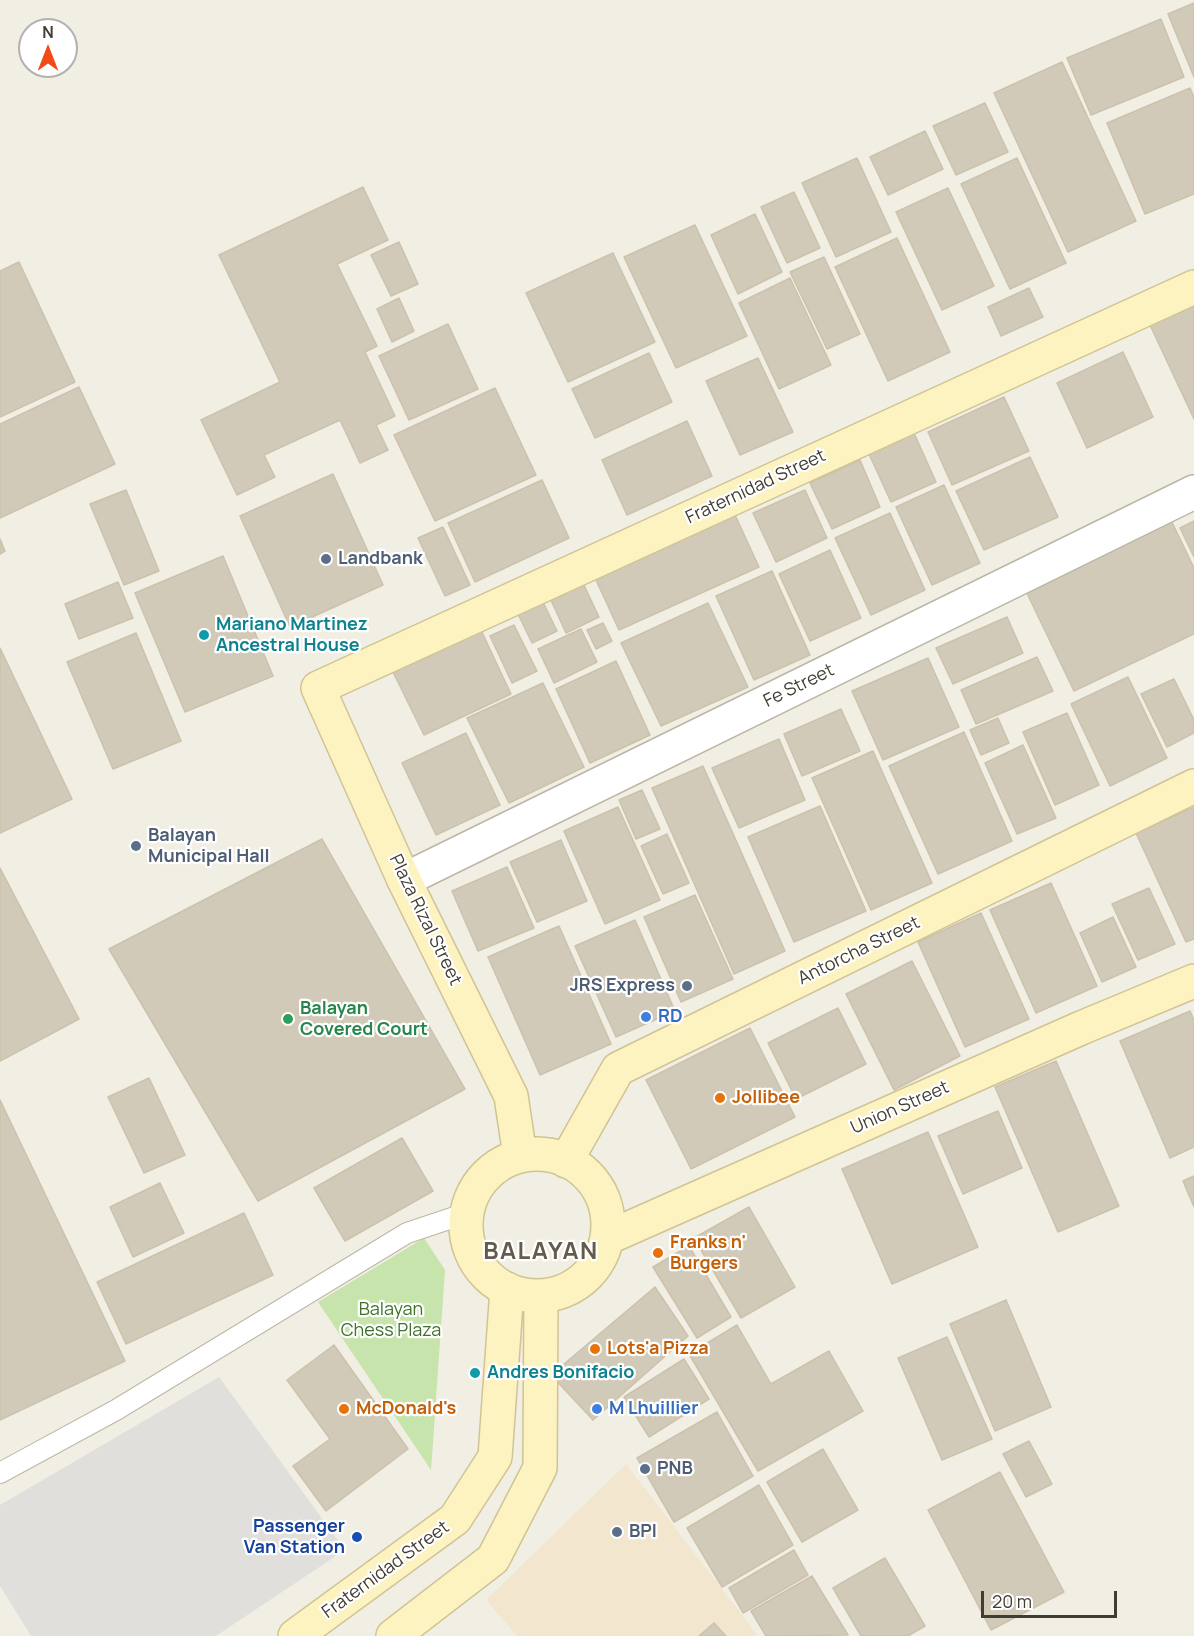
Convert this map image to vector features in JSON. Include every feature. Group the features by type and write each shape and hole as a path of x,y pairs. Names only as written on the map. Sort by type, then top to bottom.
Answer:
{"street":[{"name":"Fraternidad Street","path":"318,688 1194,287"},
{"name":"Fe Street","path":"404,880 1194,492"},
{"name":"Plaza Rizal Street","path":"318,688 404,880 511,1096 520,1156"},
{"name":"Antorcha Street","path":"566,1161 618,1069 1194,786"},
{"name":"Union Street","path":"607,1238 1081,1028 1193,983"},
{"path":"543,1155 566,1161 585,1173 600,1192 607,1215 607,1238 598,1260 584,1278 564,1290 541,1296 507,1289 495,1283 477,1263 467,1239 466,1213 473,1193 485,1176 500,1164 520,1156 543,1155"},
{"name":"Fraternidad Street","path":"295,1636 455,1519 495,1457 507,1289"},
{"path":"393,1636 493,1559 540,1468 541,1296"}],"lane":[{"path":"0,1473 116,1410 407,1233 466,1213"}],"shaded area":[{"path":"219,1377 345,1550 216,1636 31,1636 0,1586 0,1505"},
{"name":"BPI","path":"626,1464 758,1636 517,1636 486,1600"}],"green space":[{"name":"Balayan Chess Plaza","path":"424,1238 445,1270 431,1470 318,1302"}],"building":[{"path":"1194,3 1194,77 1168,14"},
{"path":"1161,19 1184,77 1091,115 1067,58"},
{"path":"1062,62 1136,221 1068,252 994,93"},
{"path":"1190,88 1194,97 1194,194 1145,214 1107,123"},
{"path":"985,103 1008,152 956,175 933,126"},
{"path":"925,131 943,169 888,195 870,157"},
{"path":"857,158 891,232 836,257 802,183"},
{"path":"1017,158 1066,263 1010,289 961,184"},
{"path":"363,187 388,240 337,264 377,346 365,352 395,416 376,425 388,450 360,463 340,420 264,455 275,477 237,495 201,420 280,382 219,255"},
{"path":"948,188 994,286 942,310 896,212"},
{"path":"794,192 820,248 787,263 761,207"},
{"path":"755,214 782,272 738,294 711,235"},
{"path":"695,225 747,336 676,368 624,257"},
{"path":"897,238 950,352 888,381 835,267"},
{"path":"399,242 418,284 391,296 371,255"},
{"path":"613,253 655,342 568,382 526,293"},
{"path":"824,257 860,334 827,349 790,272"},
{"path":"19,262 75,382 0,417 0,271"},
{"path":"790,278 831,365 779,389 739,303"},
{"path":"1029,288 1043,317 1001,336 988,307"},
{"path":"399,298 414,331 392,342 377,309"},
{"path":"1194,305 1194,419 1150,325"},
{"path":"448,324 478,389 409,420 379,356"},
{"path":"1123,352 1153,417 1087,448 1057,383"},
{"path":"649,353 672,402 595,438 572,389"},
{"path":"758,358 793,432 740,455 706,381"},
{"path":"79,387 115,464 0,518 0,424"},
{"path":"495,388 536,475 435,521 394,435"},
{"path":"1004,397 1029,451 952,485 928,432"},
{"path":"687,421 712,476 627,515 602,460"},
{"path":"914,433 936,482 891,502 869,454"},
{"path":"1030,457 1058,517 984,550 956,491"},
{"path":"860,460 880,507 832,529 810,483"},
{"path":"333,474 383,585 290,627 240,516"},
{"path":"542,480 569,538 475,582 448,523"},
{"path":"944,485 980,563 932,585 896,507"},
{"path":"126,490 159,571 124,585 90,504"},
{"path":"805,490 827,538 776,562 753,513"},
{"path":"730,504 759,567 619,630 590,567"},
{"path":"890,513 925,590 871,615 835,538"},
{"path":"1169,516 1194,568 1194,634 1074,691 1023,585"},
{"path":"1194,521 1194,557 1180,528"},
{"path":"443,527 470,585 445,596 418,538"},
{"path":"0,539 5,551 0,554"},
{"path":"830,550 861,618 810,641 779,574"},
{"name":"Mariano Martinez Ancestral House","path":"223,556 273,676 185,712 135,593"},
{"path":"772,571 810,655 754,680 716,596"},
{"path":"582,581 599,617 566,633 549,596"},
{"path":"118,582 133,618 79,639 65,604"},
{"path":"543,602 557,631 532,643 518,614"},
{"path":"708,603 748,687 661,726 621,643"},
{"path":"1007,617 1023,653 953,684 936,648"},
{"path":"603,623 612,641 596,649 587,630"},
{"path":"514,625 537,671 512,683 490,636"},
{"path":"480,628 511,694 424,735 392,670"},
{"path":"581,629 597,662 554,683 538,649"},
{"path":"136,633 181,741 113,769 67,662"},
{"path":"0,648 72,799 0,833"},
{"path":"1037,657 1053,691 976,724 961,690"},
{"path":"928,658 959,727 883,760 852,691"},
{"path":"616,661 650,735 590,763 556,689"},
{"path":"1128,677 1167,758 1110,786 1071,704"},
{"path":"1174,679 1194,720 1194,733 1167,747 1141,694"},
{"path":"543,683 584,767 509,803 467,718"},
{"path":"841,709 860,751 802,776 784,734"},
{"path":"1067,713 1099,785 1055,805 1023,732"},
{"path":"998,718 1009,743 981,755 970,730"},
{"path":"964,732 1012,841 938,874 889,766"},
{"path":"466,733 500,805 436,835 402,763"},
{"path":"779,739 805,800 739,828 712,768"},
{"path":"1023,745 1056,818 1017,834 985,763"},
{"path":"873,751 932,883 871,910 812,778"},
{"path":"703,766 785,951 734,974 652,788"},
{"path":"642,790 660,829 636,839 619,800"},
{"path":"820,806 866,911 794,942 748,837"},
{"path":"618,807 660,900 605,924 564,831"},
{"path":"1194,807 1194,939 1186,942 1136,833"},
{"path":"667,834 689,883 663,894 641,846"},
{"name":"Balayan Covered Court","path":"322,839 465,1089 258,1201 109,949"},
{"path":"561,840 587,901 537,922 510,862"},
{"path":"507,867 534,928 478,951 452,891"},
{"path":"0,868 79,1019 0,1061"},
{"path":"1051,883 1097,986 1036,1013 990,910"},
{"path":"1149,888 1175,944 1138,960 1112,904"},
{"path":"695,895 733,979 681,1002 644,917"},
{"path":"981,913 1029,1019 965,1047 918,942"},
{"path":"1113,917 1136,967 1102,982 1080,933"},
{"path":"635,920 675,1011 616,1037 575,946"},
{"path":"559,926 611,1044 540,1075 488,957"},
{"path":"912,961 960,1056 894,1090 846,994"},
{"path":"838,1008 866,1064 796,1099 768,1043"},
{"path":"1190,1011 1194,1020 1194,1147 1170,1158 1120,1041"},
{"name":"Jollibee","path":"750,1028 795,1117 691,1169 646,1080"},
{"path":"1056,1061 1119,1206 1058,1232 995,1087"},
{"path":"149,1078 185,1155 144,1173 108,1097"},
{"path":"0,1100 125,1361 0,1420"},
{"path":"998,1111 1022,1168 963,1194 938,1136"},
{"path":"928,1132 978,1247 892,1284 842,1169"},
{"path":"402,1138 433,1191 345,1241 314,1188"},
{"path":"1194,1176 1194,1207 1183,1181"},
{"path":"160,1183 184,1233 133,1257 110,1207"},
{"path":"749,1207 795,1287 741,1318 694,1238"},
{"path":"244,1213 273,1275 126,1344 97,1282"},
{"path":"689,1246 731,1317 697,1338 653,1267"},
{"path":"655,1287 688,1336 593,1420 551,1375"},
{"path":"1006,1300 1051,1407 995,1431 950,1324"},
{"path":"737,1325 771,1384 829,1351 863,1411 758,1471 689,1354"},
{"path":"947,1337 992,1439 942,1460 898,1358"},
{"name":"McDonald's","path":"334,1345 408,1449 326,1511 293,1466 330,1439 287,1380"},
{"path":"684,1359 709,1399 649,1437 624,1397"},
{"path":"717,1412 753,1476 674,1522 637,1458"},
{"path":"1029,1441 1052,1484 1026,1497 1003,1454"},
{"path":"823,1449 858,1510 802,1542 767,1482"},
{"path":"1000,1472 1064,1592 991,1630 928,1510"},
{"path":"759,1485 793,1545 722,1587 687,1528"},
{"path":"794,1550 808,1575 743,1613 729,1588"},
{"path":"885,1558 925,1626 908,1636 861,1636 833,1588"},
{"path":"812,1576 848,1635 766,1636 751,1611"},
{"path":"714,1623 726,1636 699,1636"}],"place":[{"name":"Landbank","path":"326,559"},
{"name":"Mariano Martinez Ancestral House","path":"204,635"},
{"name":"Balayan Municipal Hall","path":"136,846"},
{"name":"JRS Express","path":"687,986"},
{"name":"RD","path":"646,1017"},
{"name":"Balayan Covered Court","path":"288,1019"},
{"name":"Jollibee","path":"720,1098"},
{"name":"Franks n' Burgers","path":"658,1253"},
{"name":"Lots'a Pizza","path":"595,1349"},
{"name":"Andres Bonifacio","path":"475,1373"},
{"name":"McDonald's","path":"344,1409"},
{"name":"M Lhuillier","path":"597,1409"},
{"name":"PNB","path":"645,1469"},
{"name":"BPI","path":"617,1532"},
{"name":"Passenger Van Station","path":"357,1537"}],"district":[{"name":"BALAYAN","path":"541,1252"}]}
